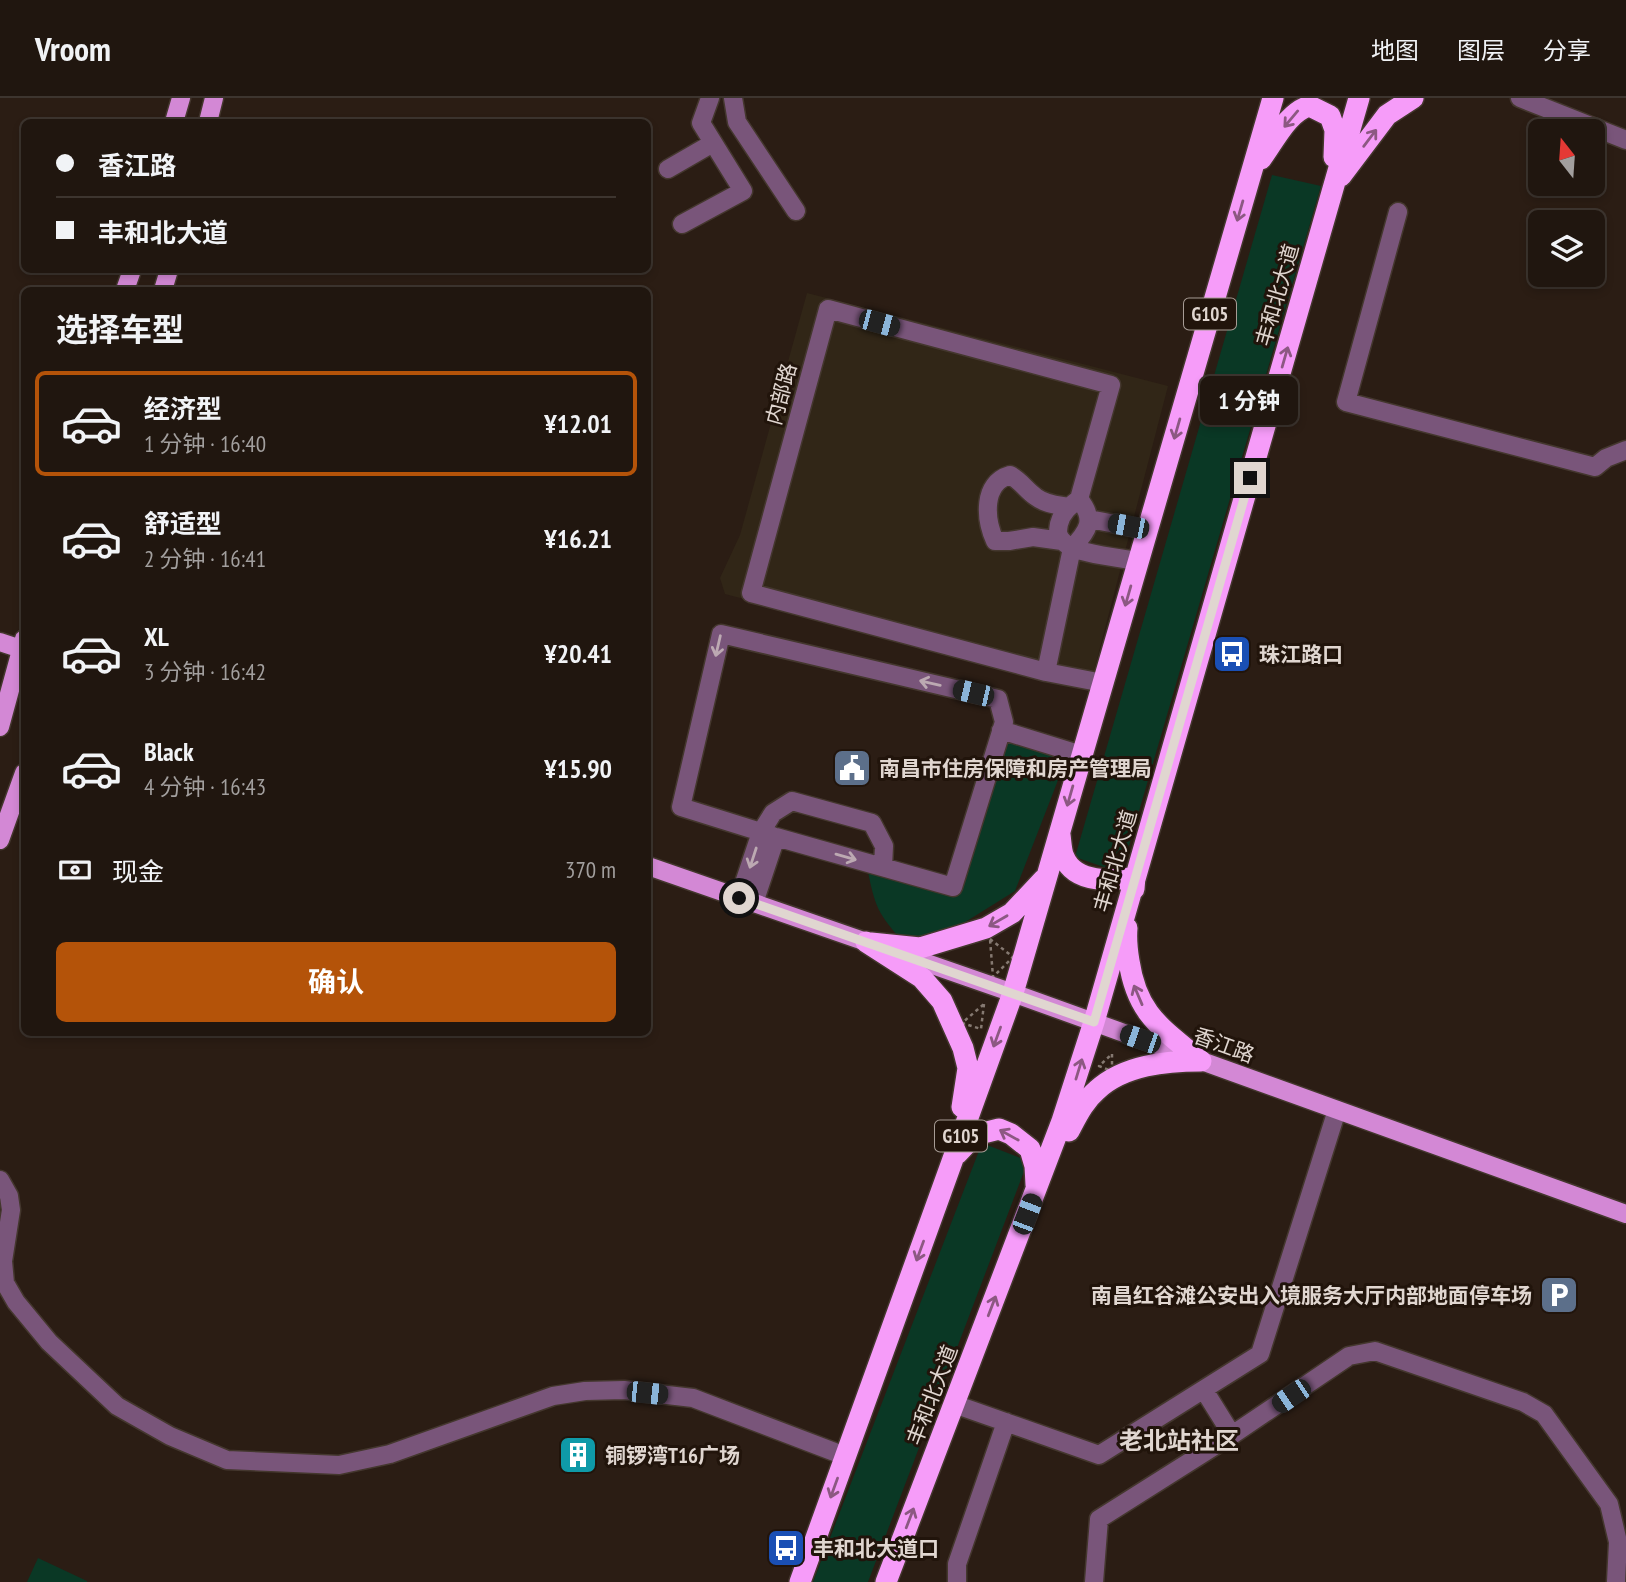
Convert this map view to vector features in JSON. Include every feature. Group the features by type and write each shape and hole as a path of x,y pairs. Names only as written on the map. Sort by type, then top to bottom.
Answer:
{"highway":[{"path":"1251,172 1257,98"},
{"name":"G105","path":"800,1582 1013,993 1273,98"},
{"name":"丰和北大道","path":"886,1582 1062,1121 1094,1022 1359,98"},
{"path":"1334,186 1387,115 1413,98"},
{"path":"1251,172 1291,118 1300,108 1310,106 1330,116 1335,130 1334,186"},
{"path":"1060,832 1064,858 1074,869 1089,877 1110,881 1135,877 1126,939 1131,977 1137,996 1151,1019 1201,1061"},
{"path":"866,942 920,948 986,928 1012,913 1047,875"},
{"path":"866,942 922,978 942,1001 963,1048 968,1068 954,1157"},
{"path":"1036,1191 1084,1104 1098,1088 1123,1074 1149,1066 1174,1061 1201,1061"},
{"path":"954,1157 975,1135 999,1129 1012,1134 1030,1149 1035,1166 1036,1191"}],"main road":[{"path":"175,119 181,98"},
{"path":"209,119 214,98"},
{"path":"0,642 21,646"},
{"path":"0,727 21,656"},
{"path":"0,840 21,782"},
{"name":"香江路","path":"651,867 1013,993 1626,1213"}],"street":[{"path":"682,224 743,191 701,123 710,98"},
{"path":"733,98 737,122 796,211"},
{"path":"1520,98 1626,140"},
{"path":"668,169 713,143"},
{"path":"1398,212 1346,402 1595,467 1606,458 1626,450"},
{"name":"内部路","path":"1074,503 1111,385 828,309 751,593 1046,672 1103,683"},
{"path":"1067,545 1086,534 1090,519 1086,508 1074,503 1053,505 1037,498 1019,479 1010,475 996,483 990,496 988,522 995,541 1033,537 1067,545 1138,561"},
{"path":"1046,672 1067,545 1058,533 1060,519 1074,503"},
{"path":"1090,519 1147,530"},
{"path":"721,634 998,699 1002,726 953,887 768,835 681,807 721,634"},
{"path":"1002,726 1084,750"},
{"path":"747,901 773,813 792,801 872,823 884,846 883,867"},
{"path":"954,1404 1099,1455 1260,1354 1337,1110"},
{"path":"0,1180 9,1196 11,1210 3,1254 5,1283 16,1302 50,1342 117,1406 170,1436 227,1460 339,1465 390,1454 553,1396 585,1391 624,1390 693,1398 845,1457"},
{"path":"1094,1582 1099,1519 1232,1436 1349,1356 1374,1352 1523,1402 1544,1414 1609,1504 1618,1542 1616,1582"},
{"path":"1204,1390 1232,1436"},
{"path":"957,1582 957,1564 1006,1422"}],"path":[{"path":"990,939 1013,957 993,977 992,965 990,939"},
{"path":"984,1004 981,1029 962,1023 970,1017 984,1004"}],"shaded area":[{"path":"807,293 1168,386 1089,690 725,594 720,578 740,535"}],"green space":[{"path":"1272,175 1321,186 1121,873 1075,857"},
{"path":"1000,736 1067,757 1015,891 938,939 905,944 878,909 867,867 956,891"},
{"path":"982,1143 1028,1161 868,1582 813,1582"},
{"path":"38,1558 87,1581 87,1582 27,1582"}],"place":[{"name":"珠江路口","path":"1232,654"},
{"name":"南昌市住房保障和房产管理局","path":"852,768"},
{"name":"南昌红谷滩公安出入境服务大厅内部地面停车场","path":"1559,1295"},
{"name":"铜锣湾T16广场","path":"578,1455"},
{"name":"丰和北大道口","path":"786,1548"}],"district":[{"name":"老北站社区","path":"1179,1440"}],"route":[{"path":"739,898 1094,1022 1250,478"}]}
